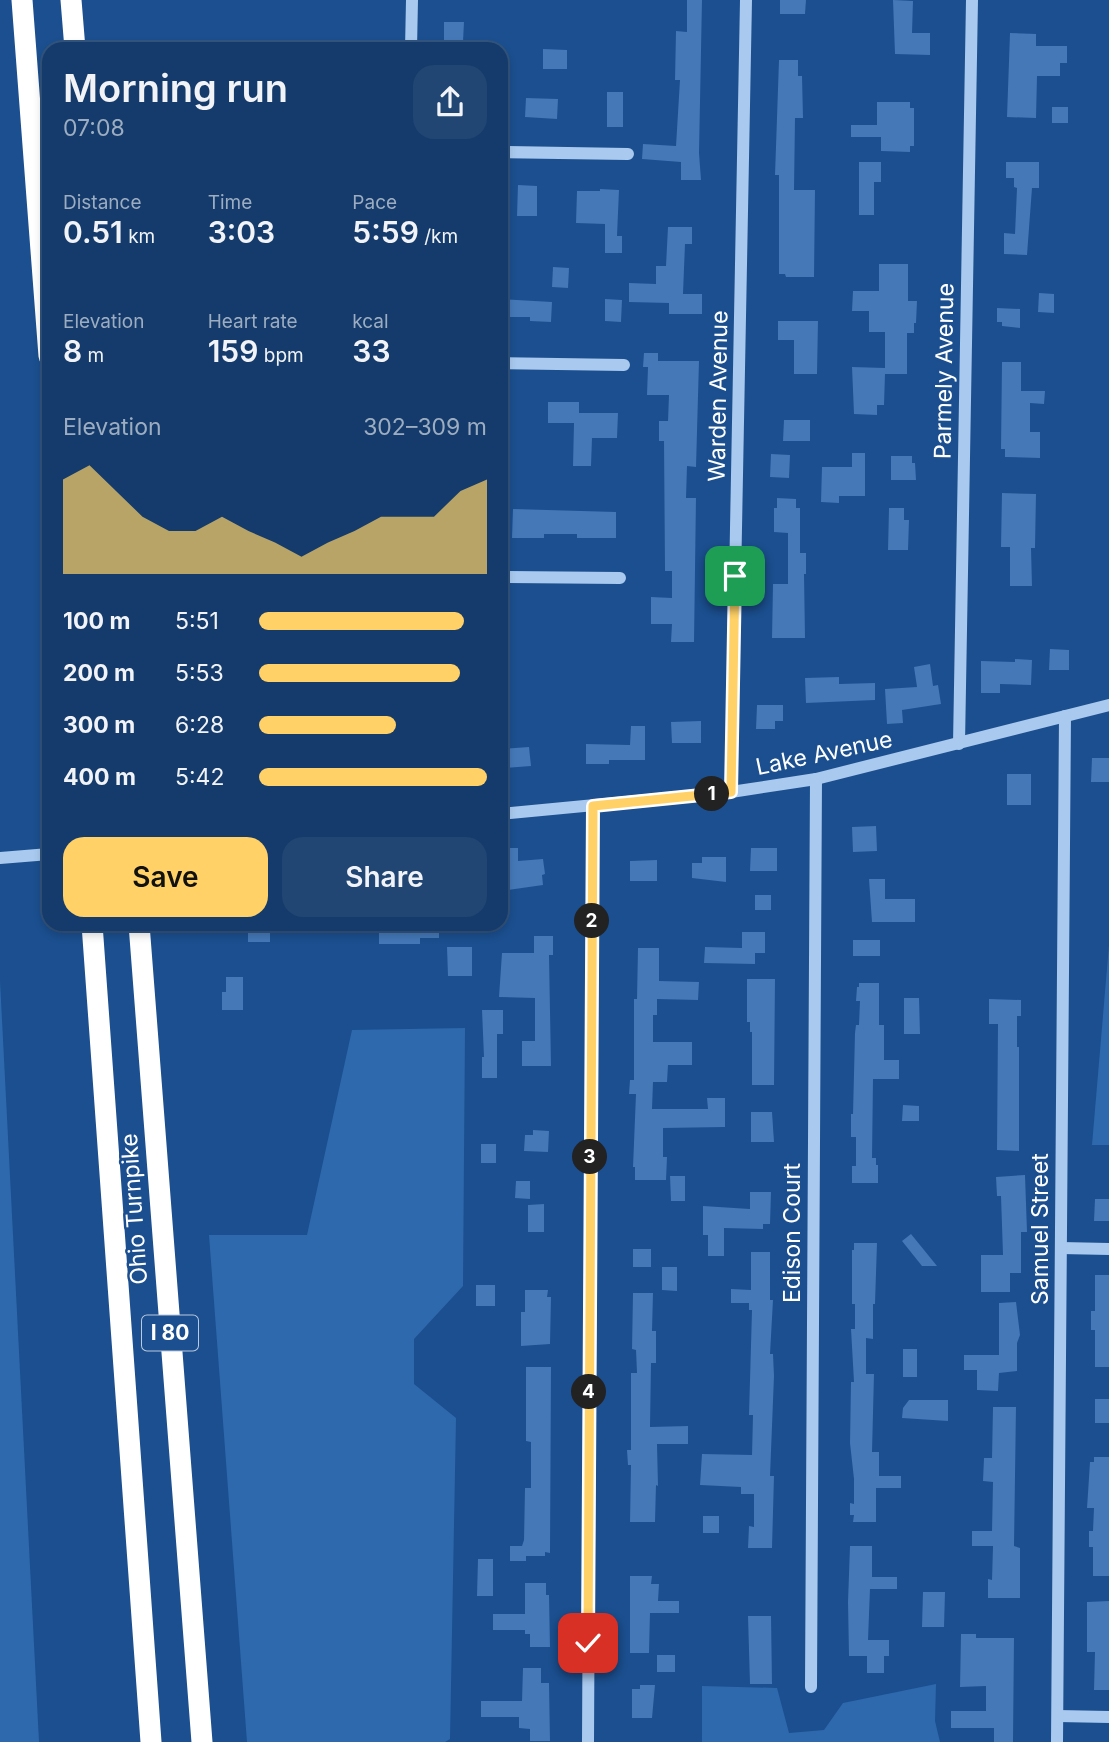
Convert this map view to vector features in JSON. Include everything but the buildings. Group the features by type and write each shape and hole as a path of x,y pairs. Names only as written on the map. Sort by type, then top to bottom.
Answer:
{"highway":[{"path":"22,0 42,264"},
{"path":"71,0 74,42"},
{"name":"Ohio Turnpike","path":"93,931 151,1742"},
{"name":"Ohio Turnpike","path":"140,931 202,1742"}],"street":[{"path":"411,42 412,0"},
{"name":"Warden Avenue","path":"731,792 746,0"},
{"name":"Parmely Avenue","path":"958,744 972,0"},
{"path":"508,152 628,154"},
{"path":"508,363 624,365"},
{"path":"508,577 620,578"},
{"name":"Lake Avenue","path":"508,813 731,792 816,779 1109,705"},
{"name":"Samuel Street","path":"1057,1742 1065,716"},
{"name":"Edison Court","path":"811,1687 816,779"},
{"path":"588,1742 593,806"},
{"path":"0,858 42,854"},
{"path":"1061,1248 1109,1249"},
{"path":"1058,1716 1109,1717"}],"shaded area":[{"path":"1109,945 1109,1145 1092,1145"},
{"path":"0,981 39,1742 0,1742"},
{"path":"465,1028 463,1286 414,1339 414,1384 456,1418 450,1739 445,1742 247,1742 209,1235 307,1235 352,1030"},
{"path":"936,1684 935,1721 940,1742 702,1742 702,1686 777,1688 789,1733 824,1730 843,1703"}],"route":[{"path":"588,1643 593,806 731,792 735,576"}]}
